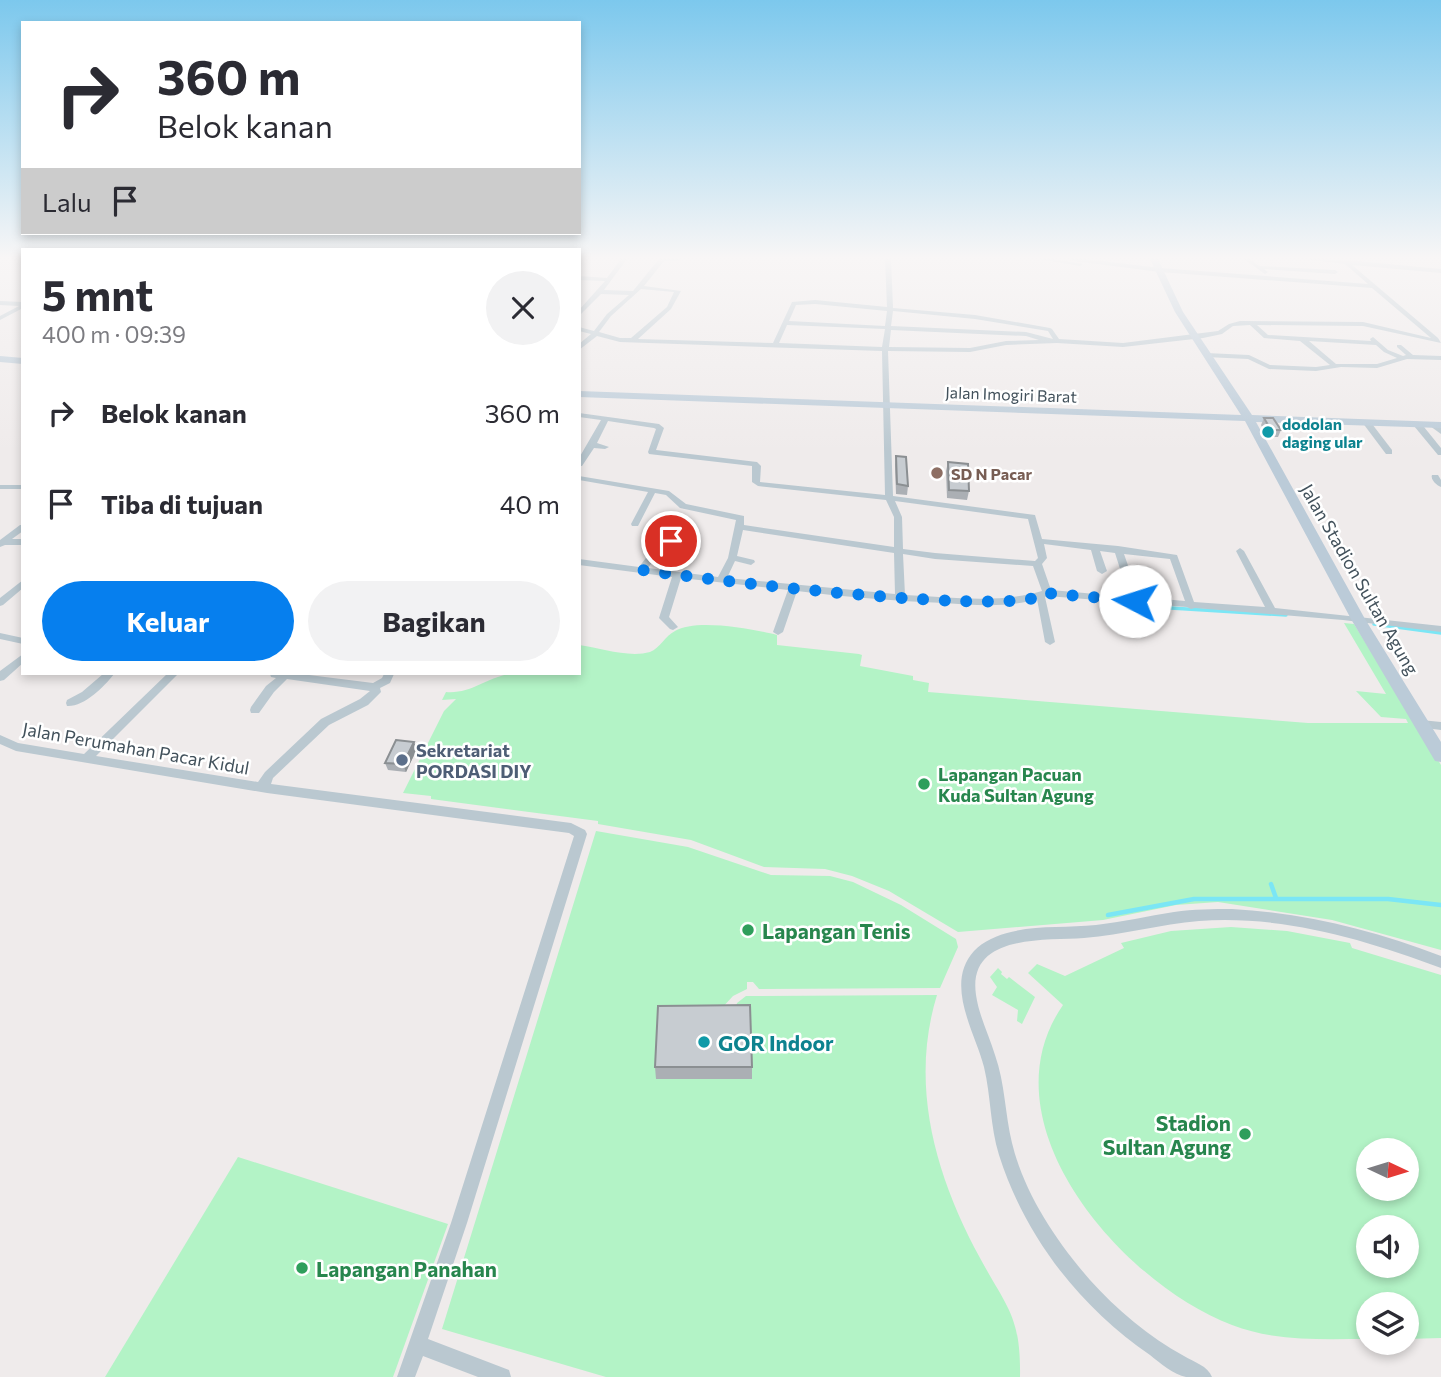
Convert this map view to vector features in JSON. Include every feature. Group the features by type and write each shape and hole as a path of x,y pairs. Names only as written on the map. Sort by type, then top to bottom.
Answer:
{"main road":[{"name":"Jalan Stadion Sultan Agung","path":"1187,323 1249,419 1358,620 1441,756"},
{"path":"0,359 21,361"},
{"name":"Jalan Imogiri Barat","path":"581,394 887,408 1366,422 1438,427"}],"street":[{"path":"581,345 594,335 602,323"},
{"path":"633,340 652,323"},
{"path":"776,344 786,323"},
{"path":"790,323 1026,334 1048,342"},
{"path":"888,323 885,350 889,498 898,517 900,597"},
{"path":"1003,323 1049,330 1057,341"},
{"path":"1418,323 1439,340"},
{"path":"581,330 594,335 633,340 885,350 967,350 1057,341 1118,345 1194,337 1220,332 1235,324 1358,324 1439,340"},
{"path":"1252,324 1268,340 1374,341 1402,358"},
{"path":"1302,339 1335,366"},
{"path":"1399,346 1411,357"},
{"path":"1206,355 1245,356 1276,367 1316,369 1377,366 1411,357 1441,358"},
{"path":"581,415 658,427 652,452 756,465 758,484 1032,517 1043,558 1037,565"},
{"path":"581,461 606,418"},
{"path":"1366,422 1389,452"},
{"path":"1418,424 1441,453"},
{"path":"592,445 605,447"},
{"path":"1441,478 1435,477 1441,485"},
{"path":"581,478 673,495 683,506 741,518 732,558 721,580"},
{"path":"2,488 21,487"},
{"path":"635,524 652,491"},
{"path":"740,527 969,560 1037,565"},
{"path":"1,542 21,528"},
{"path":"642,570 656,552 671,541"},
{"path":"1039,541 1174,557 1191,606"},
{"path":"1,542 21,542"},
{"path":"1094,547 1101,571"},
{"path":"1118,549 1135,601"},
{"path":"1240,551 1271,610"},
{"path":"732,558 751,562"},
{"path":"583,562 677,576 900,597 1002,603 1044,596 1135,601 1271,610 1441,629"},
{"path":"1037,565 1050,642"},
{"path":"673,627 664,618 677,576"},
{"path":"0,603 21,586"},
{"path":"778,632 794,588"},
{"path":"0,636 21,641"},
{"path":"0,677 21,659"},
{"path":"71,703 86,695 108,675"},
{"path":"86,759 172,675"},
{"path":"255,710 280,675 374,687 386,680 388,675"},
{"path":"267,788 264,782 269,775 332,717 370,698 376,692 374,687"},
{"path":"1420,724 1441,726"},
{"name":"Jalan Perumahan Pacar Kidul","path":"0,739 16,747 86,759 267,788 571,828 581,834 419,1345"},
{"path":"1203,1377 1158,1352 1112,1315 1070,1270 1033,1214 1007,1155 991,1064 972,1010 969,978 976,957 993,944 1018,938 1112,930 1185,916 1224,914 1266,917 1340,931 1391,944 1441,962"},
{"path":"406,1377 419,1345 502,1377"}],"green space":[{"name":"Lapangan Pacuan Kuda Sultan Agung","path":"1344,623 1354,624 1441,765 1441,950 1332,920 1218,902 1176,905 1103,920 958,932 889,891 852,876 825,869 764,867 691,840 598,824 598,821 403,793 444,711 456,699 442,700 446,692 470,689 505,675 581,675 581,645 642,654 654,650 675,631 696,625 725,626 777,635 777,645 859,654 862,655 860,666 913,676 913,680 929,683 928,692 1308,723 1408,723 1406,719 1381,717 1356,691 1386,694"},
{"path":"596,831 688,847 771,875 830,876 853,882 901,905 956,939 958,947 940,988 759,989 753,982 747,982 747,989 733,996 657,1078 751,1079 735,1011 737,1003 746,996 937,995 929,1029 926,1063 932,1130 940,1163 964,1227 1005,1302 1015,1326 1020,1377 606,1377 442,1329"},
{"name":"Stadion Sultan Agung","path":"1231,927 1287,931 1350,943 1352,948 1441,975 1441,1338 1419,1339 1419,1292 1356,1292 1356,1339 1282,1337 1232,1325 1190,1304 1148,1274 1109,1237 1076,1194 1052,1147 1039,1099 1042,1051 1063,1005 1028,973 1037,964 1065,976 1124,948 1121,943 1171,931"},
{"path":"998,968 1007,979 1009,977 1035,997 1022,1024 1017,1021 1018,1010 992,995 997,987 990,977"},
{"name":"Lapangan Panahan","path":"238,1157 448,1224 393,1377 105,1377"}],"building":[{"path":"1264,418 1273,418 1281,430 1271,430"},
{"path":"896,456 906,457 908,486 897,484"},
{"path":"948,462 968,464 969,491 949,490"},
{"path":"396,740 414,742 403,764 385,763"},
{"name":"GOR Indoor","path":"750,1005 752,1067 655,1067 658,1006"}],"waterway":[{"path":"1122,605 1286,615"},
{"path":"1374,624 1441,633"},
{"path":"1271,884 1276,898"},
{"path":"1108,915 1194,899 1388,899 1441,905"}],"place":[{"name":"dodolan daging ular","path":"1268,432"},
{"name":"SD N Pacar","path":"937,473"},
{"name":"Sekretariat PORDASI DIY","path":"402,760"},
{"name":"Lapangan Pacuan Kuda Sultan Agung","path":"924,784"},
{"name":"Lapangan Tenis","path":"748,930"},
{"name":"GOR Indoor","path":"704,1042"},
{"name":"Stadion Sultan Agung","path":"1245,1134"},
{"name":"Lapangan Panahan","path":"302,1268"}],"route":[{"path":"671,541 649,559 642,570 794,588 932,599 1002,603 1041,598 1046,593 1135,601"}]}
